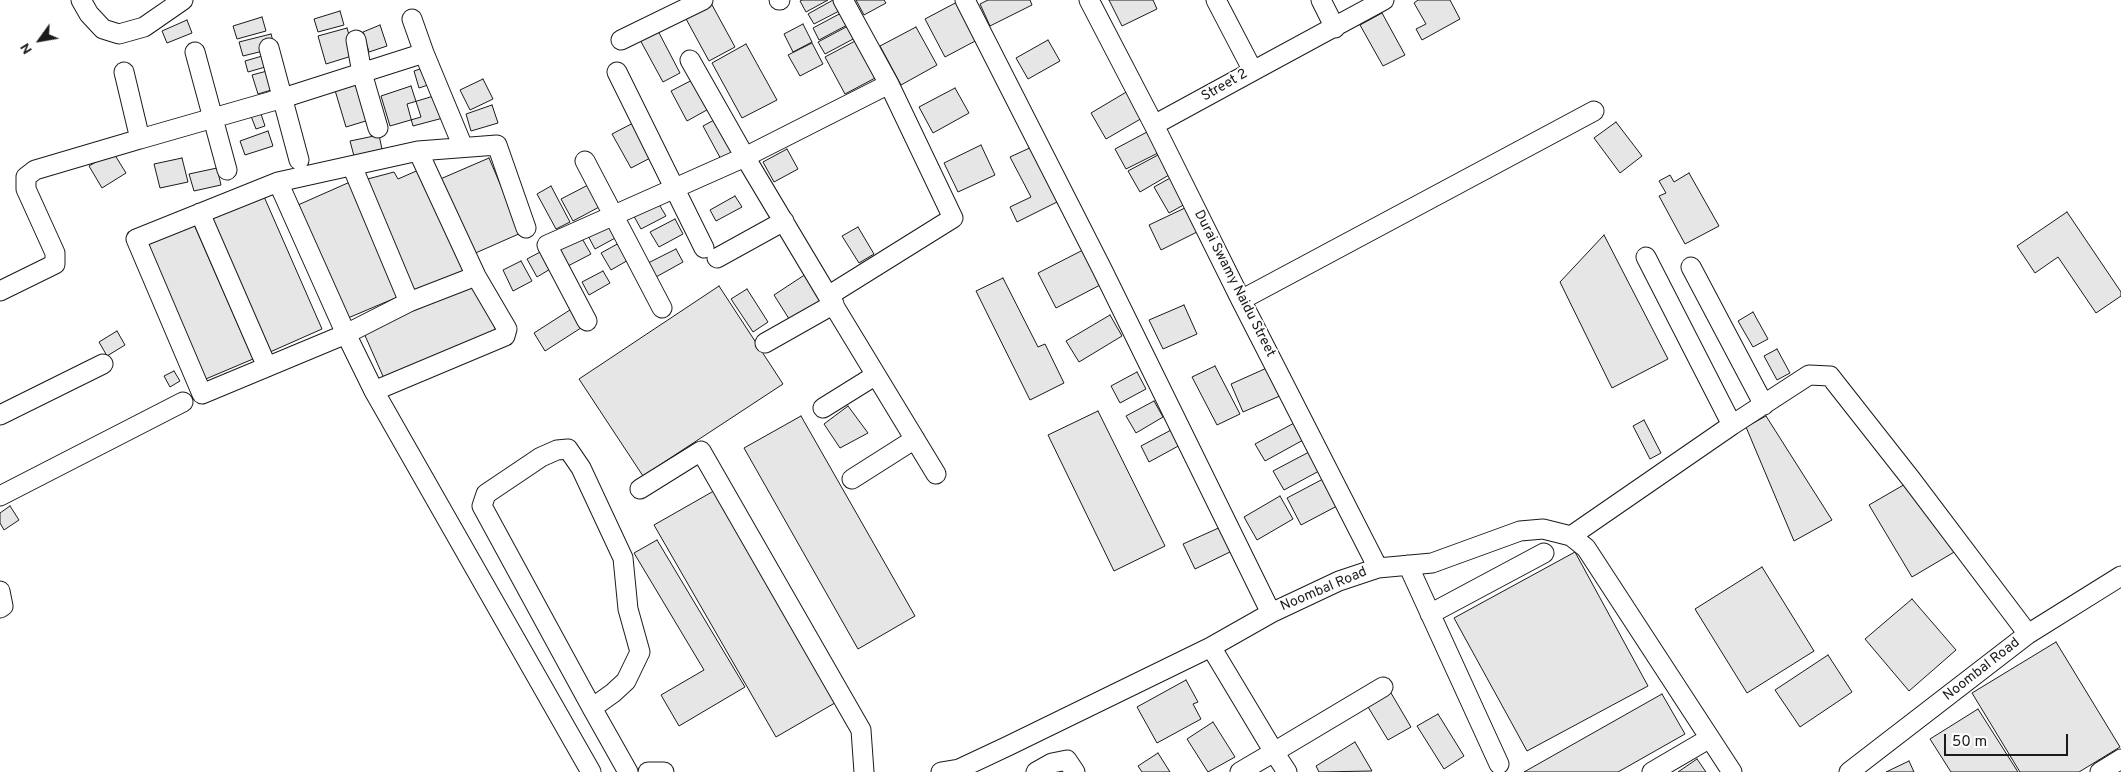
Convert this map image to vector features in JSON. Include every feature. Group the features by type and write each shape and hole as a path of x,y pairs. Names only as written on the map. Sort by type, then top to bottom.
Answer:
{"street":[{"path":"81,0 89,14 103,30 119,34 144,27 183,0"},
{"path":"621,40 703,0"},
{"path":"765,343 953,218 889,84 843,0"},
{"path":"965,0 1102,269 1271,613"},
{"name":"Durai Swamy Naidu Street","path":"1089,0 1378,568"},
{"name":"Street 2","path":"1154,125 1253,71 1216,0"},
{"path":"1320,0 1335,28"},
{"path":"1253,71 1384,0"},
{"path":"412,19 463,148"},
{"path":"356,40 362,73 378,128"},
{"path":"269,48 299,160"},
{"path":"195,52 228,170"},
{"path":"0,291 55,264 55,252 26,189 26,177 35,170 282,98 424,53"},
{"path":"690,60 745,157 936,474"},
{"path":"124,72 140,139"},
{"path":"617,72 674,188 710,253 784,221"},
{"path":"586,321 546,245 745,157 889,84"},
{"path":"1241,300 1594,111"},
{"path":"476,276 409,302 346,334 202,394 136,239 278,182 418,151 497,145 526,228"},
{"path":"374,391 505,336 507,329 476,276 418,151"},
{"path":"585,161 662,308"},
{"path":"352,166 409,302"},
{"path":"278,182 346,334 374,391 591,772"},
{"path":"200,213 267,367"},
{"path":"1646,257 1732,425"},
{"path":"1691,267 1764,405"},
{"path":"0,415 103,364"},
{"path":"823,408 876,375"},
{"path":"1571,536 1732,425 1809,375 1830,376 1911,479 2028,634"},
{"path":"0,496 183,402"},
{"path":"852,480 915,439"},
{"path":"592,708 626,681 640,652 628,609 623,558 581,468 568,449 557,450 541,457 486,494 482,506 592,708 628,772"},
{"path":"640,489 702,452 860,730 864,772"},
{"name":"Noombal Road","path":"941,772 959,769 976,761 1211,646 1271,613 1339,581 1378,568 1432,563 1520,531 1543,529 1571,536 1586,548 1732,772"},
{"path":"1430,614 1544,553"},
{"path":"1408,565 1499,764"},
{"name":"Noombal Road","path":"1849,772 2028,634 2121,576"},
{"path":"0,592 3,606 0,608"},
{"path":"1211,646 1287,772"},
{"path":"1240,772 1383,687"},
{"path":"1652,772 1710,738"},
{"path":"1036,772 1049,757 1067,760 1075,772"},
{"path":"2100,772 2121,759"},
{"path":"648,772 664,772"}],"building":[{"path":"828,0 806,12 800,1"},
{"path":"836,0 841,10 814,24 808,14"},
{"path":"856,0 884,0 886,3 864,15"},
{"path":"988,0 1030,0 1032,5 990,26 980,4"},
{"path":"1109,0 1153,0 1157,9 1122,26"},
{"path":"1418,0 1450,0 1460,19 1422,40 1416,29 1426,24 1414,3"},
{"path":"959,1 979,39 945,57 925,19"},
{"path":"711,3 735,47 709,61 685,17"},
{"path":"340,11 344,25 318,32 314,19"},
{"path":"843,12 849,24 819,40 813,28"},
{"path":"1382,13 1405,55 1383,66 1360,25"},
{"path":"262,17 266,31 237,39 233,26"},
{"path":"187,20 192,33 167,43 162,31"},
{"path":"803,24 812,42 793,52 784,34"},
{"path":"380,25 387,46 369,52 363,32"},
{"path":"848,26 855,38 825,54 818,42"},
{"path":"916,27 937,65 901,85 880,46"},
{"path":"347,28 355,55 326,64 318,36"},
{"path":"657,29 680,73 663,82 639,38"},
{"path":"271,34 275,48 243,56 239,42"},
{"path":"857,40 877,77 845,94 825,57"},
{"path":"1048,40 1060,61 1028,79 1016,58"},
{"path":"812,43 823,64 800,76 788,55"},
{"path":"746,44 777,100 742,118 712,63"},
{"path":"276,52 279,63 248,72 245,61"},
{"path":"282,67 288,85 258,94 252,75"},
{"path":"426,67 431,84 419,88 414,71"},
{"path":"698,77 714,106 687,121 671,91"},
{"path":"483,79 493,99 470,110 460,90"},
{"path":"357,81 369,120 346,127 334,87"},
{"path":"411,86 421,117 390,126 381,96"},
{"path":"955,88 969,113 933,133 919,107"},
{"path":"1128,91 1144,117 1106,139 1091,113"},
{"path":"437,95 443,118 413,126 407,104"},
{"path":"492,105 498,123 471,131 466,114"},
{"path":"259,108 265,126 256,129 249,111"},
{"path":"716,119 736,156 723,163 703,126"},
{"path":"637,121 656,155 631,168 612,134"},
{"path":"1616,122 1642,156 1620,173 1594,138"},
{"path":"268,131 273,146 245,155 240,141"},
{"path":"1147,132 1158,153 1126,169 1115,149"},
{"path":"379,135 382,149 354,156 350,141"},
{"path":"981,145 995,175 958,192 944,163"},
{"path":"1034,146 1061,200 1017,222 1010,207 1031,197 1010,157"},
{"path":"787,149 798,169 774,182 763,162"},
{"path":"113,152 126,173 102,188 89,166"},
{"path":"1158,155 1169,175 1140,192 1128,171"},
{"path":"182,158 188,182 160,188 154,164"},
{"path":"489,158 521,233 471,255 438,180"},
{"path":"217,168 221,185 194,191 189,174"},
{"path":"421,169 465,270 413,292 364,180 394,172 398,179"},
{"path":"1689,173 1719,226 1685,244 1659,196 1666,193 1659,181 1670,175 1674,182"},
{"path":"1172,177 1187,203 1169,213 1154,187"},
{"path":"350,182 400,296 348,318 298,205"},
{"path":"590,184 601,206 573,221 561,199"},
{"path":"551,186 570,222 556,229 537,194"},
{"path":"262,192 322,329 270,352 210,215"},
{"path":"735,196 742,207 716,221 710,210"},
{"path":"657,201 666,216 641,229 631,211"},
{"path":"1187,207 1199,231 1161,250 1149,225"},
{"path":"2067,212 2121,292 2121,296 2096,313 2058,257 2035,273 2017,246"},
{"path":"675,219 683,234 659,247 650,232"},
{"path":"608,220 617,237 595,249 586,232"},
{"path":"193,222 253,359 201,381 141,245"},
{"path":"858,227 874,254 859,263 842,236"},
{"path":"580,235 591,254 568,266 558,247"},
{"path":"1604,235 1668,359 1612,388 1560,282"},
{"path":"621,242 630,259 611,270 601,253"},
{"path":"676,249 683,262 656,277 648,263"},
{"path":"1083,250 1102,284 1056,308 1038,273"},
{"path":"542,251 552,268 537,277 527,259"},
{"path":"521,261 532,281 513,291 503,270"},
{"path":"603,271 610,283 589,295 582,282"},
{"path":"806,274 823,301 791,322 774,295"},
{"path":"1003,278 1038,347 1045,344 1064,383 1030,400 976,291"},
{"path":"475,282 498,335 386,383 363,331"},
{"path":"719,286 783,384 643,476 579,379"},
{"path":"747,289 768,322 753,332 731,299"},
{"path":"1184,305 1197,334 1163,349 1149,320"},
{"path":"573,308 584,326 545,351 534,333"},
{"path":"1753,312 1768,339 1753,347 1738,321"},
{"path":"1110,315 1122,336 1079,362 1066,341"},
{"path":"117,331 125,345 107,356 99,342"},
{"path":"1777,349 1790,373 1777,380 1764,356"},
{"path":"1215,366 1240,414 1217,425 1192,377"},
{"path":"1269,367 1282,395 1243,412 1231,384"},
{"path":"174,371 180,381 170,387 164,376"},
{"path":"1137,372 1146,389 1120,403 1111,386"},
{"path":"1154,401 1163,417 1136,433 1126,416"},
{"path":"848,406 868,433 840,448 824,424"},
{"path":"1098,411 1165,546 1114,571 1048,435"},
{"path":"801,416 915,616 858,649 744,448"},
{"path":"1766,416 1832,520 1794,541 1746,427"},
{"path":"1644,420 1661,453 1650,459 1633,426"},
{"path":"1296,422 1305,439 1265,461 1255,444"},
{"path":"1173,429 1182,444 1149,462 1141,446"},
{"path":"1309,452 1319,471 1284,490 1273,471"},
{"path":"1323,479 1337,506 1301,525 1287,498"},
{"path":"1907,483 1956,551 1912,577 1869,505"},
{"path":"719,488 840,700 776,737 654,525"},
{"path":"1280,496 1293,519 1257,540 1244,517"},
{"path":"10,506 19,520 4,530 0,523 0,513"},
{"path":"1223,526 1234,550 1195,569 1183,544"},
{"path":"657,540 745,687 679,726 661,695 704,670 634,553"},
{"path":"1575,552 1648,686 1527,751 1454,618"},
{"path":"1762,567 1814,651 1747,693 1695,609"},
{"path":"1912,599 1956,650 1909,691 1865,639"},
{"path":"2056,642 2120,747 2079,772 2020,772 1972,693"},
{"path":"1828,655 1852,692 1800,727 1775,690"},
{"path":"1186,680 1198,702 1193,704 1201,719 1157,743 1137,707"},
{"path":"1391,693 1411,727 1388,740 1368,707"},
{"path":"1662,694 1685,734 1618,772 1524,772"},
{"path":"1978,709 2018,772 1951,772 1930,739"},
{"path":"1438,714 1464,756 1444,769 1417,726"},
{"path":"1213,722 1235,757 1208,772 1187,739"},
{"path":"1355,742 1372,771 1319,772 1316,766"},
{"path":"1158,753 1170,772 1142,772 1138,766"},
{"path":"1697,759 1706,772 1678,772"},
{"path":"1909,761 1914,772 1886,772"}]}
